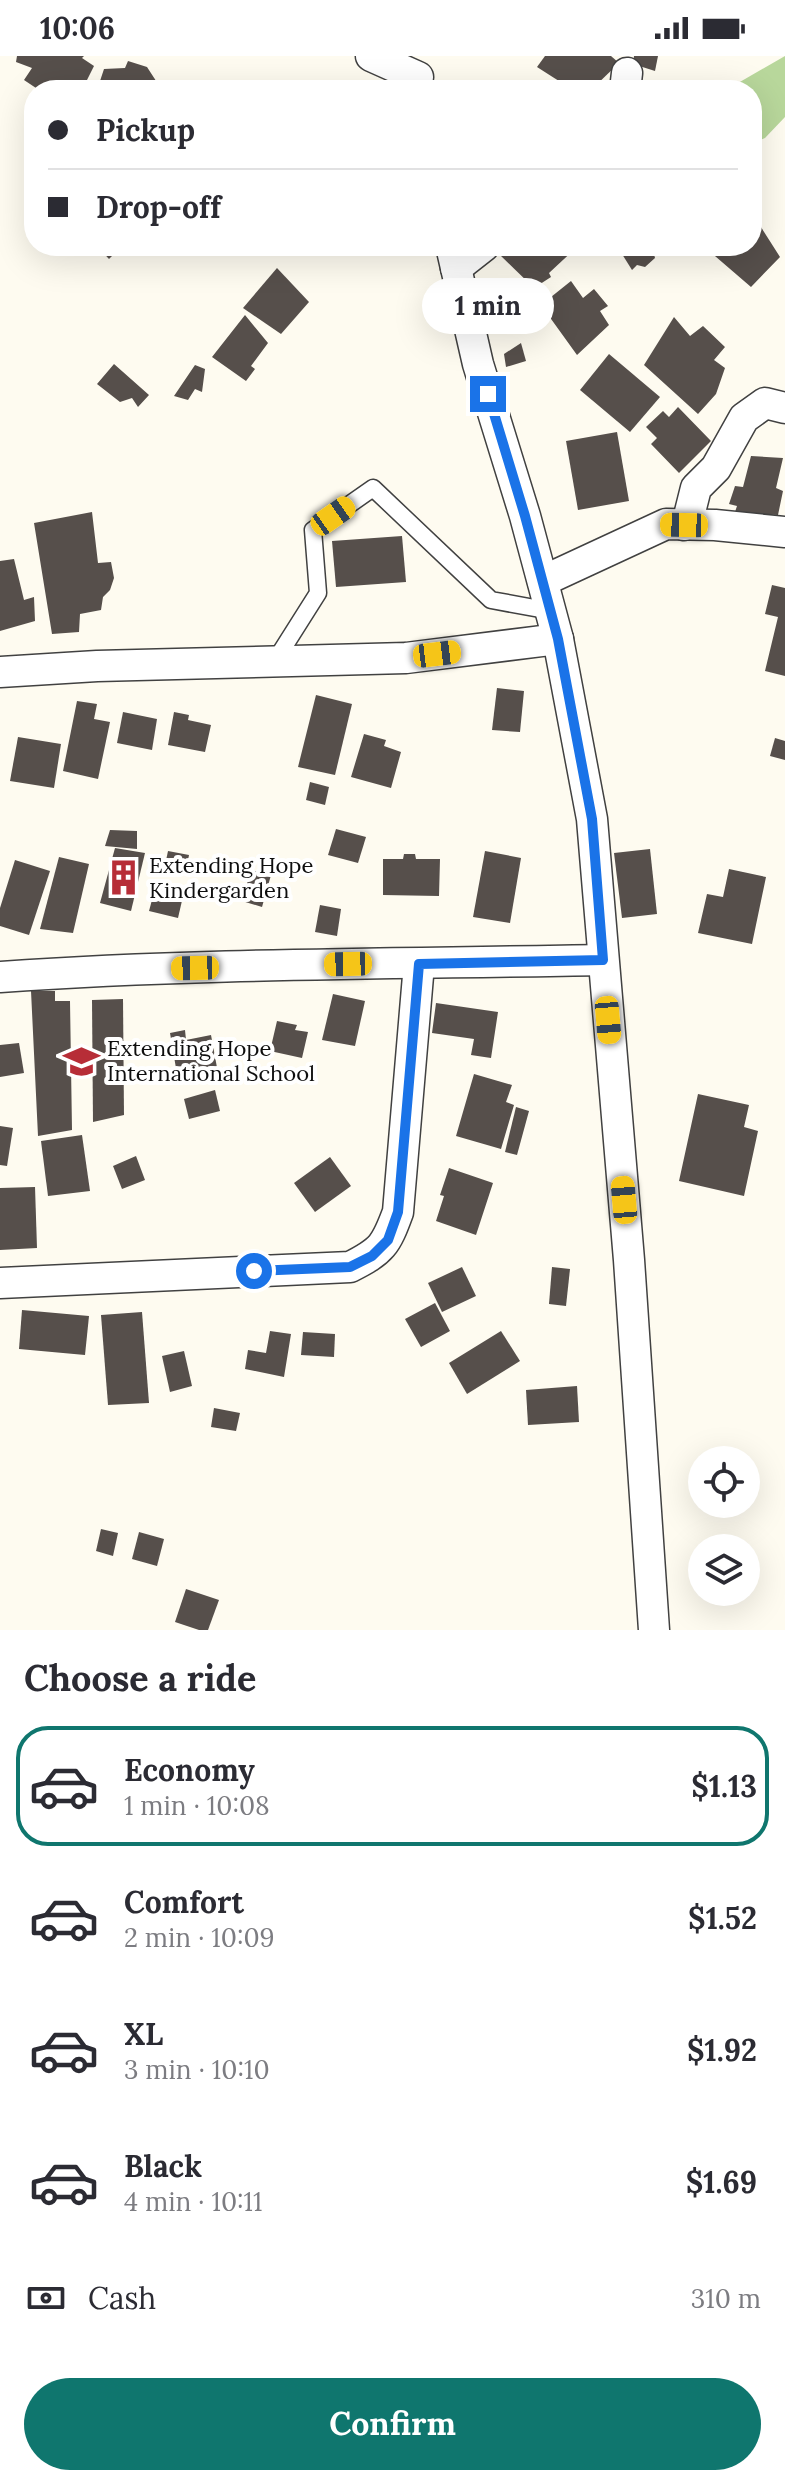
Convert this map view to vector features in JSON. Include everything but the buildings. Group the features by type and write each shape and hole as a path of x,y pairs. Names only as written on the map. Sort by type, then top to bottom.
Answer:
{"street":[{"path":"371,56 418,74"},
{"path":"454,257 478,364 525,516 554,625 592,819 629,1260 654,1630"},
{"path":"684,525 696,488 716,468 744,418 765,403 785,408"},
{"path":"543,581 666,524 785,532"},
{"path":"0,672 97,666 406,658 554,625"},
{"path":"0,977 73,972 603,960"},
{"path":"0,1283 350,1267 372,1256 388,1240 398,1212 419,964"}],"lane":[{"path":"275,661 318,593 313,530 373,488 491,600 554,625"}],"green space":[{"path":"785,56 785,117 762,139 762,80 743,80"}],"place":[{"name":"Extending Hope Kindergarden","path":"123,878"},
{"name":"Extending Hope International School","path":"81,1061"}],"route":[{"path":"254,1271 350,1267 372,1256 388,1240 398,1212 419,964 603,960 592,819 558,639 488,394"}]}
